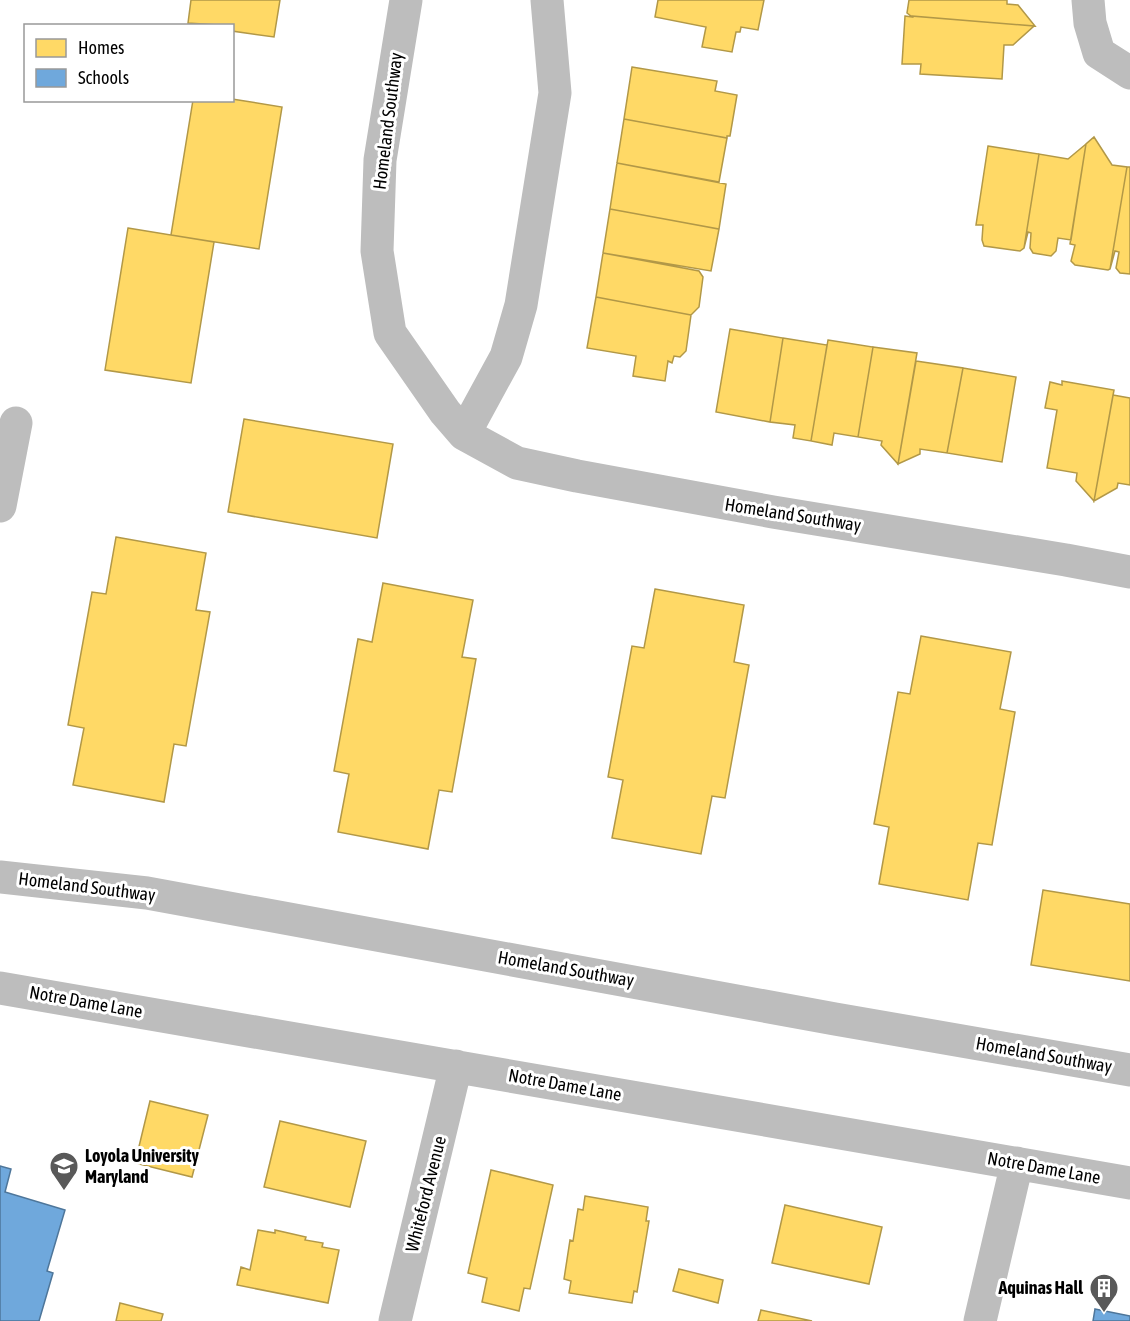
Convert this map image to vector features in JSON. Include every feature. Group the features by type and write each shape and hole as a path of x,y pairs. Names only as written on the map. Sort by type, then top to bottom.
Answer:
{"street":[{"name":"Homeland Southway","path":"406,0 380,160 377,251 390,333 445,412 464,434 517,463 588,478 1130,572"},
{"path":"464,434 506,357 520,305 555,93 547,0"},
{"path":"1088,0 1090,23 1099,53 1130,73"},
{"path":"0,506 16,423"},
{"name":"Homeland Southway","path":"0,877 147,892 835,1019 1130,1070"},
{"name":"Notre Dame Lane","path":"0,988 1130,1183"},
{"name":"Whiteford Avenue","path":"395,1321 456,1066"},
{"path":"980,1321 1017,1163"}],"building: Homes":[{"path":"191,0 280,0 274,37 234,31 234,24 188,23"},
{"path":"658,0 764,0 758,30 741,27 740,32 736,32 732,52 702,47 706,27 655,17"},
{"path":"909,0 1007,0 1007,4 1018,5 1035,26 911,16 907,13"},
{"path":"905,16 1034,26 1013,45 1004,45 1002,79 920,74 921,64 902,64"},
{"path":"632,67 717,81 715,91 737,95 730,136 727,138 624,119"},
{"path":"234,99 282,107 259,249 171,235 193,102 234,102"},
{"path":"624,119 727,138 719,182 617,163"},
{"path":"1094,137 1112,165 1127,167 1108,270 1075,265 1071,261 1075,245 1070,244 1086,144"},
{"path":"1086,144 1071,240 1058,238 1056,251 1051,256 1033,253 1030,248 1031,233 1028,232 1024,248 1039,154 1068,159"},
{"path":"988,146 1039,154 1024,248 1020,251 984,246 983,225 976,225"},
{"path":"617,163 726,184 719,229 610,209"},
{"path":"1127,167 1130,167 1130,274 1120,273 1116,268 1119,252 1115,251 1110,269"},
{"path":"610,209 719,229 711,271 603,253"},
{"path":"128,228 214,242 191,383 105,370"},
{"path":"603,253 699,271 703,277 699,307 691,315 596,297"},
{"path":"596,297 691,315 686,351 680,357 674,356 672,363 668,361 665,381 633,376 636,356 587,348"},
{"path":"730,329 783,338 770,422 716,412"},
{"path":"783,338 827,345 811,441 793,438 795,425 770,422"},
{"path":"828,340 873,347 858,437 834,433 832,445 811,441"},
{"path":"873,347 917,353 898,464 881,445 882,441 858,437"},
{"path":"916,361 963,368 947,453 920,449 920,454 898,464"},
{"path":"963,368 1016,377 1002,462 947,453"},
{"path":"1062,381 1114,390 1094,501 1076,481 1077,473 1047,468 1057,410 1045,408 1050,382 1062,385"},
{"path":"1113,395 1130,398 1130,485 1118,483 1117,488 1094,501"},
{"path":"244,419 393,444 377,538 228,512"},
{"path":"116,537 206,553 196,610 210,612 186,746 174,744 164,802 73,785 84,728 68,725 92,592 106,594"},
{"path":"383,583 473,600 462,657 476,659 452,792 439,790 428,849 338,832 349,774 334,771 358,639 372,642"},
{"path":"655,589 744,605 734,662 749,665 725,798 712,796 701,854 612,838 623,780 608,777 632,646 644,648"},
{"path":"921,636 1011,652 1000,709 1015,712 992,845 978,843 968,900 879,884 889,827 874,824 898,692 910,694"},
{"path":"1043,890 1130,904 1130,981 1031,965"},
{"path":"150,1101 208,1115 192,1177 135,1163"},
{"path":"280,1121 366,1141 350,1207 264,1187"},
{"path":"491,1170 553,1185 530,1289 524,1288 519,1311 482,1302 487,1278 468,1273"},
{"path":"585,1196 648,1207 646,1221 649,1221 637,1292 634,1291 632,1303 569,1293 571,1281 564,1279 570,1240 573,1241 578,1209 583,1210"},
{"path":"785,1205 882,1227 869,1284 772,1263"},
{"path":"258,1230 275,1233 275,1230 306,1237 305,1240 323,1243 322,1247 339,1250 328,1303 237,1285 241,1267 250,1270"},
{"path":"679,1269 723,1280 718,1303 673,1291"},
{"path":"120,1303 163,1314 161,1321 116,1321"},
{"path":"761,1310 812,1321 758,1321"}],"building: Schools":[{"path":"0,1166 11,1169 5,1192 65,1210 47,1271 53,1273 39,1321 0,1321"},
{"name":"Aquinas Hall","path":"1095,1309 1130,1316 1130,1321 1093,1321"}],"place":[{"name":"Loyola University Maryland","path":"64,1192"},
{"name":"Aquinas Hall","path":"1104,1314"}]}
